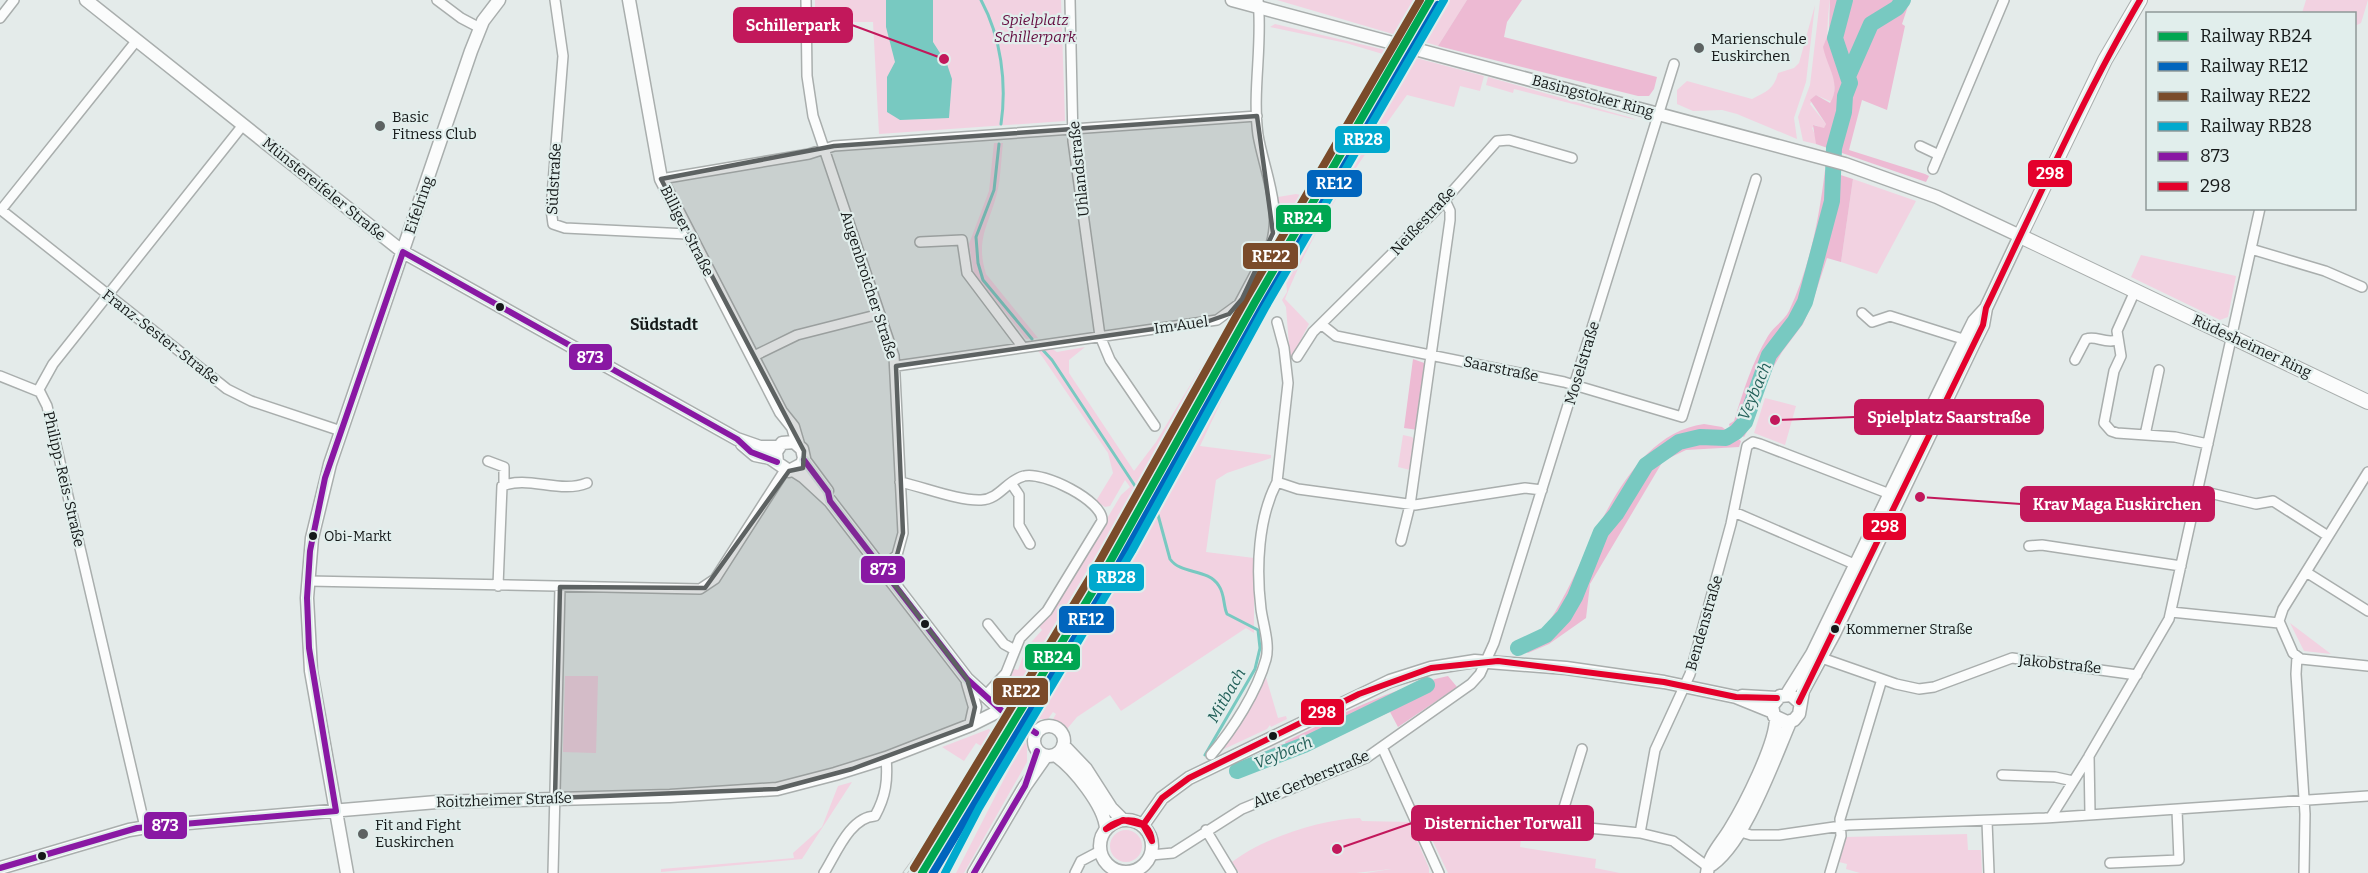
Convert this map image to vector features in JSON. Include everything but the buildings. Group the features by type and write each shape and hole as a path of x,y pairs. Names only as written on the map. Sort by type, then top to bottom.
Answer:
{"main road":[{"path":"2020,236 2101,69 2140,0"},
{"name":"Rüdesheimer Ring","path":"2020,236 2368,402"}],"street":[{"path":"0,18 14,0"},
{"name":"Münstereifeler Straße","path":"86,0 403,252 737,439 760,447 780,445"},
{"path":"437,0 460,18 480,28"},
{"name":"Eifelring","path":"347,873 312,677 308,581 316,515 341,432 480,28 499,0"},
{"name":"Südstraße","path":"555,0 563,56 550,215 553,224 565,228 687,234"},
{"name":"Billiger Straße","path":"629,0 661,179 687,234 781,412 793,428 798,444"},
{"name":"Augenbroicher Straße","path":"806,0 808,91 823,149 896,366 902,545 897,555 882,568"},
{"name":"Uhlandstraße","path":"1070,0 1073,129 1100,336 1110,360 1155,426"},
{"path":"1232,0 1259,4"},
{"path":"1933,169 2004,0"},
{"name":"Basingstoker Ring","path":"1259,4 1845,164 1925,192"},
{"name":"Im Auel","path":"896,366 1022,346 1217,320 1239,304 1271,244 1273,233 1272,198 1258,134 1259,4"},
{"path":"0,210 136,40"},
{"name":"Moselstraße","path":"1487,661 1674,64"},
{"path":"661,179 809,154 823,149 1257,116"},
{"name":"Philipp-Reis-Straße","path":"145,827 47,406 38,391 52,364 243,125"},
{"name":"Neißestraße","path":"1297,357 1307,339 1497,141 1509,140 1572,158"},
{"path":"1920,147 1939,154"},
{"name":"Saarstraße","path":"1321,324 1336,336 1575,384 1682,417 1756,179"},
{"name":"Rüdesheimer Ring","path":"1925,192 2020,236"},
{"path":"1401,541 1410,505 1450,220 1450,211 1444,198"},
{"name":"Franz-Sester-Straße","path":"0,210 233,393 341,432"},
{"path":"2051,817 2166,627 2260,210"},
{"path":"1418,824 1444,820 1640,833 1673,841 1708,870 1719,861 1790,722 1799,714 1799,702 1817,656 1970,341 1983,325 1986,308 2020,236"},
{"path":"920,242 962,240 967,273 1022,346"},
{"path":"2251,249 2305,264 2362,287"},
{"path":"2135,291 2118,326 2117,340 2121,356 2114,371 2104,423 2110,431 2175,437 2208,444"},
{"path":"1862,313 1872,322 1890,316 1970,341"},
{"path":"752,357 797,335 880,314"},
{"path":"1211,755 1248,698 1266,658 1259,584 1260,557 1269,504 1277,482 1288,383 1284,348 1277,322"},
{"path":"2075,360 2086,339 2093,337 2109,342 2117,340"},
{"path":"2145,435 2159,370"},
{"path":"0,376 38,391"},
{"name":"Billiger Straße","path":"780,445 784,435 781,412"},
{"name":"Münstereifeler Straße","path":"737,439 751,452 804,477 830,501 967,679 1001,710 1036,733"},
{"path":"790,441 798,444 803,451 804,460 800,466 785,468 775,455 780,445 790,441"},
{"name":"Bendenstraße","path":"1640,833 1657,744 1685,686 1734,512 1744,452 1749,444 1760,444 1895,496"},
{"name":"Münstereifeler Straße","path":"804,460 828,492 830,501"},
{"path":"488,461 504,467 504,485 500,491 498,586"},
{"path":"308,581 705,588 719,574 785,468"},
{"path":"2280,618 2368,472"},
{"path":"900,482 975,500 991,498 1011,483 1028,475 1045,476 1097,506 1103,518 1047,611 1025,632 1013,649 1006,673 985,696"},
{"path":"1277,482 1285,487 1410,505 1525,488 1542,490"},
{"path":"504,485 575,488 586,483"},
{"path":"1011,483 1020,498 1019,525 1030,544"},
{"path":"2197,490 2256,504 2273,501 2328,536"},
{"path":"1734,512 1861,567"},
{"path":"2029,546 2042,545 2181,566"},
{"path":"2306,572 2368,611"},
{"path":"553,873 560,586"},
{"path":"2170,612 2280,618"},
{"path":"2280,618 2297,657 2296,674 2304,801 2304,873"},
{"path":"988,624 1004,644 1013,649"},
{"path":"1735,830 1773,740 1772,706 1817,656"},
{"name":"Jakobstraße","path":"1817,656 1905,687 1928,688 2012,658 2137,675"},
{"path":"2297,657 2368,666"},
{"path":"1143,825 1162,798 1189,778 1359,694 1423,670 1487,661 1566,668 1685,686 1736,697 1790,722"},
{"name":"Alte Gerberstraße","path":"1151,855 1173,853 1242,809 1355,763 1382,747 1472,684 1487,661"},
{"path":"967,679 975,707 971,725"},
{"path":"1830,873 1841,836 1840,819 1882,679"},
{"path":"1736,697 1794,696 1799,702"},
{"name":"Roitzheimer Straße","path":"0,868 145,827 436,802 679,796 765,790 810,782 886,758 971,725 1001,710"},
{"path":"974,873 1025,786 1050,752 1061,733 1053,727 1044,727 1036,733 1034,741 1050,752 1086,769 1111,808 1123,819 1143,825 1151,839 1151,855 1140,868 1123,872 1108,865 1101,851 1101,839 1106,829 1106,821 1085,786 1050,752"},
{"path":"1382,747 1439,873"},
{"path":"1558,827 1582,749"},
{"path":"2090,756 2090,813"},
{"path":"824,873 854,825 863,818 875,816 881,805 886,789 886,758"},
{"path":"2002,775 2055,777 2073,781"},
{"path":"1735,830 1779,835 1840,826 1987,821 2368,796"},
{"path":"2110,863 2179,860 2177,810"},
{"path":"1106,829 1123,819"},
{"path":"1987,821 1989,873"},
{"path":"1206,830 1232,873"},
{"path":"1075,873 1081,861 1101,851"}],"highlighted area":[{"path":"1257,116 1273,233 1242,299 1229,314 1209,321 896,366 903,533 897,555 882,568 967,679 975,707 971,725 852,769 777,789 555,798 560,587 705,588 789,471 803,468 804,451 661,179 834,146"}],"green space":[{"name":"Spielplatz Schillerpark","path":"815,0 1061,0 1065,121 879,134 873,22 815,22"},
{"path":"1277,0 1424,0 1403,37"},
{"path":"1450,0 1467,0 1438,46 1425,42"},
{"path":"1820,0 1830,0 1828,45 1834,89 1832,102 1816,95 1810,104 1826,124 1824,129 1815,125 1812,128 1816,144 1803,141 1798,117 1810,85"},
{"path":"2306,0 2368,0 2361,23 2356,26 2356,12 2302,12"},
{"path":"1815,5 1806,82 1794,118 1797,139 1737,114 1722,110 1693,111 1677,104 1677,90 1687,81 1752,99 1765,92 1772,86 1778,73 1794,68 1799,63"},
{"path":"1275,24 1394,52 1252,297 1251,290 1278,234 1278,197 1296,194 1306,196 1341,139 1338,134 1386,55 1346,43 1270,27"},
{"path":"1416,58 1484,76 1480,91 1460,86 1454,107 1407,95 1340,193 1297,272 1285,299 1309,324 1296,349 1294,359 1290,358 1286,307 1282,300 1287,292 1286,280"},
{"path":"1488,77 1636,120 1514,89 1513,93 1486,85"},
{"path":"994,143 1003,143 1001,168 997,193 984,232 983,262 986,274 1038,338 1026,339 974,273 969,244 989,191"},
{"path":"1853,179 1916,201 1877,274 1841,262"},
{"path":"2141,255 2236,276 2228,317 2220,320 2131,277"},
{"path":"1246,305 1105,559 1096,556 1010,699 996,691 997,688 1004,686 1002,684 1011,668 1018,670 1026,648 1042,630 1038,625 1057,603 1121,495 1130,487 1125,480 1110,506 1105,507 1096,501 1113,473 1108,453 1037,349 1049,347 1057,352 1085,347 1069,360 1069,373 1134,471 1156,442 1229,320"},
{"path":"1238,366 1200,446 1271,455 1271,458 1227,473 1216,480 1206,552 1254,558 1254,633 1246,628 1121,711 1110,695 1077,717 1067,729 1053,719 1056,714 1053,712 1048,719 1037,719 1081,648"},
{"path":"1765,398 1796,406 1785,445 1754,433"},
{"path":"1403,435 1412,437 1416,442 1410,470 1398,467"},
{"path":"2290,623 2331,654 2304,651"},
{"path":"1265,674 1278,718 1286,716 1287,719 1271,727 1270,725 1267,729 1222,750"},
{"path":"565,676 598,676 596,753 563,752"},
{"path":"989,729 991,731 981,746 976,743 964,761 942,747"},
{"path":"1024,740 1027,746 1027,762 964,873 956,873"},
{"path":"852,782 802,859 661,872 661,869 794,858 793,853 822,827 838,786"},
{"path":"1360,818 1362,821 1409,822 1429,868 1429,873 1366,873 1391,869 1356,873 1239,873 1232,862 1260,845 1293,831 1328,822"},
{"path":"1427,829 1522,831 1520,847 1596,859 1595,868 1620,873 1448,873"},
{"path":"1126,830 1137,835 1142,846 1137,857 1126,862 1115,857 1110,846 1115,835"},
{"path":"1967,834 1968,850 1981,850 1982,873 1860,873 1846,869 1847,864 1839,862 1846,837"}],"shaded area":[{"path":"1467,0 1522,0 1507,22 1504,37 1657,77 1654,89 1649,96 1638,96 1438,46"},
{"path":"1830,0 1910,0 1902,24 1905,26 1887,110 1862,100 1849,150 1925,174 1929,176 1926,182 1816,144 1813,125 1824,128 1826,124 1810,100 1816,95 1830,103 1835,89 1823,47 1829,32"},
{"path":"1825,170 1853,179 1841,262 1827,258 1803,324 1782,352 1767,378 1755,417 1744,437 1730,428 1729,424 1734,421 1748,377 1762,346 1770,333 1787,315 1803,277 1813,242"},
{"path":"1413,359 1427,364 1418,430 1404,428"},
{"path":"1704,424 1722,427 1741,441 1739,447 1686,450 1663,461 1590,584 1586,618 1549,644 1528,653 1515,645 1548,623 1593,536 1628,476 1650,452 1675,433"},
{"path":"1448,676 1457,687 1398,727 1390,712 1239,777 1235,767 1280,744 1286,745 1285,742 1325,722 1385,695"}],"water":[{"path":"886,0 933,0 933,42 947,64 952,79 949,118 900,120 887,112 887,77 895,62 886,27"}],"waterway":[{"name":"Mitbach","path":"981,0 988,14 1001,60 1003,77 1001,124"},
{"name":"Veybach","path":"1518,648 1546,635 1564,616 1575,597 1601,532 1616,514 1646,465 1679,442 1700,437 1726,438 1736,432 1745,422 1769,355 1795,321 1805,302 1832,201 1834,148 1850,83 1835,38 1845,0"},
{"name":"Veybach","path":"1849,74 1871,24 1897,8 1903,0"},
{"name":"Mitbach","path":"999,144 994,190 976,237 978,263 983,280 1032,339"},
{"name":"Mitbach","path":"1041,348 1052,360 1139,492"},
{"name":"Mitbach","path":"1158,515 1170,559 1181,567 1214,580 1221,589 1227,614 1258,630 1260,648 1255,669 1205,755"},
{"name":"Veybach","path":"1237,771 1304,745 1427,685"}],"railway":[{"path":"1103,586 1169,483"},
{"path":"905,873 989,759 1018,715"}],"rail line":[{"name":"RE22","path":"914,868 1094,571 1247,297 1420,0"},
{"name":"RB24","path":"922,873 1102,576 1255,302 1430,0"},
{"name":"RB28","path":"945,873 979,808 1132,551 1265,308 1444,0"},
{"name":"RE12","path":"933,873 1110,580 1263,306 1438,5"}],"transit line":[{"name":"298","path":"1799,702 1983,325 1986,308 2060,152 2098,75 2140,0"},
{"name":"873","path":"403,252 737,439 751,452 777,462"},
{"name":"873","path":"336,811 309,648 307,598 310,551 325,478 403,252"},
{"name":"873","path":"804,460 828,492 830,501 967,679 1001,710 1036,733"},
{"name":"298","path":"1143,825 1162,798 1189,778 1359,694 1431,668 1498,661 1664,682 1736,697 1777,698"},
{"name":"873","path":"974,873 1025,786 1037,751"},
{"name":"873","path":"0,868 137,828 336,811"},
{"name":"298","path":"1106,829 1123,820 1143,825 1152,841"},
{"name":"298","path":"1106,829 1119,822 1134,821 1146,827 1152,841"}],"place":[{"name":"Marienschule Euskirchen","path":"1699,48"},
{"name":"Schillerpark","path":"944,59"},
{"name":"Basic Fitness Club","path":"380,126"},
{"name":"Spielplatz Saarstraße","path":"1775,420"},
{"name":"Krav Maga Euskirchen","path":"1920,497"},
{"name":"Obi-Markt","path":"313,536"},
{"name":"Kommerner Straße","path":"1835,629"},
{"name":"Fit and Fight Euskirchen","path":"363,834"},
{"name":"Disternicher Torwall","path":"1337,849"}],"district":[{"name":"Südstadt","path":"664,324"}]}
